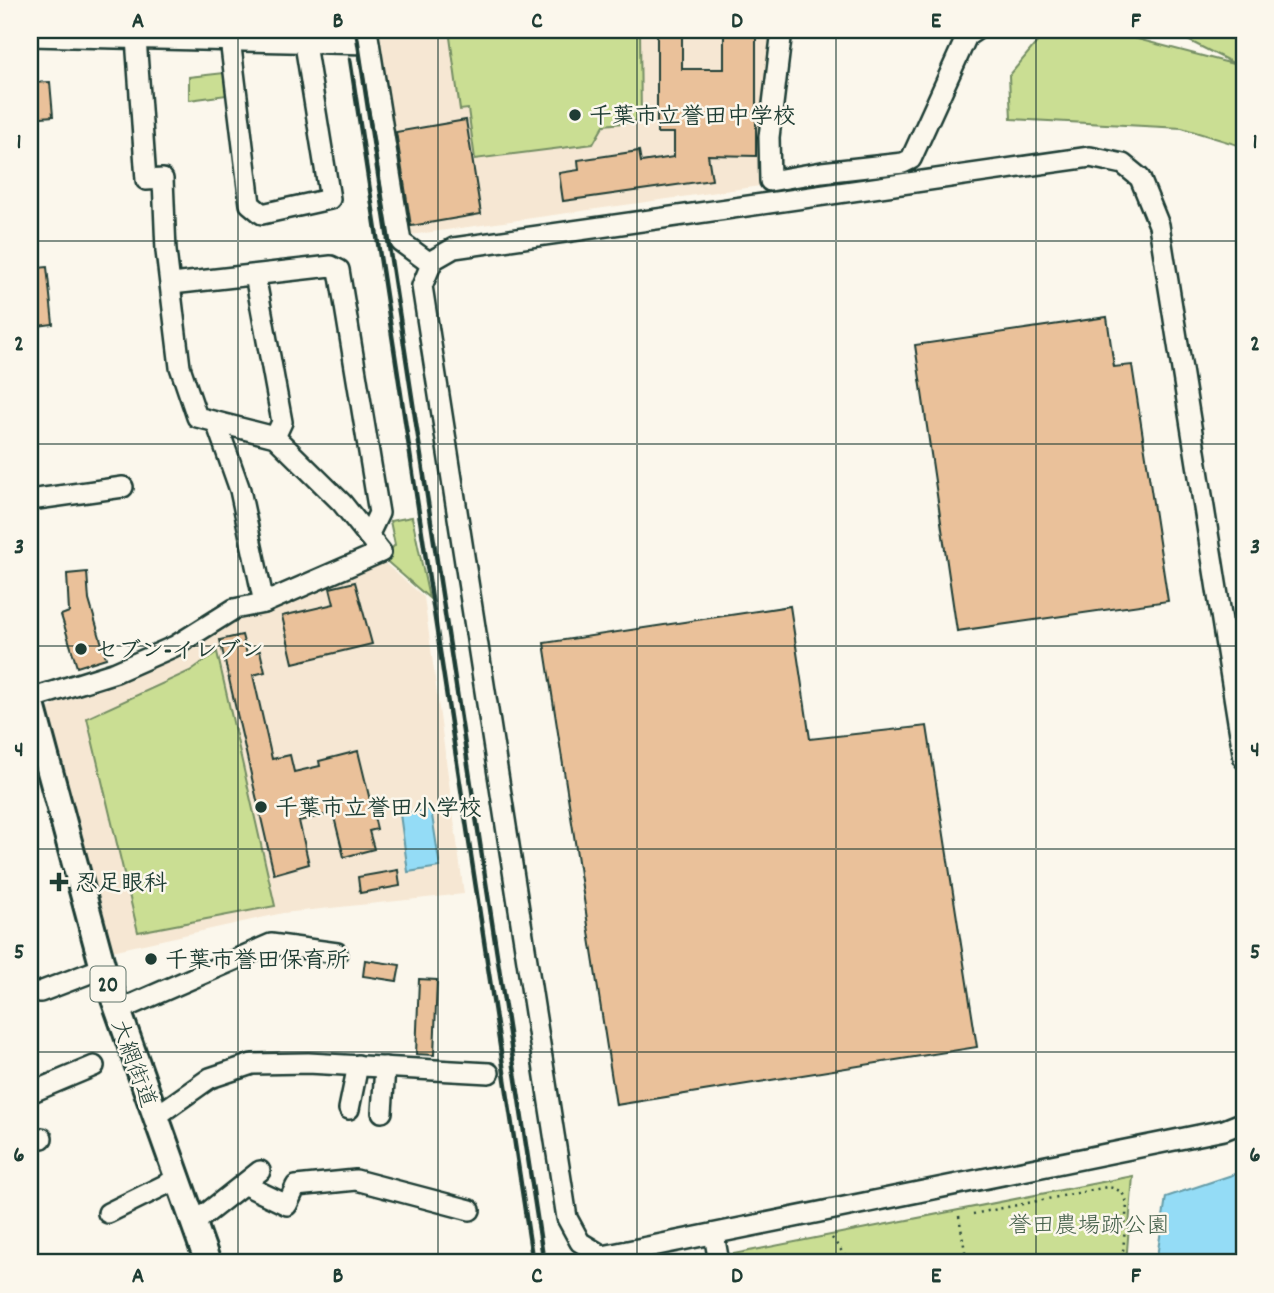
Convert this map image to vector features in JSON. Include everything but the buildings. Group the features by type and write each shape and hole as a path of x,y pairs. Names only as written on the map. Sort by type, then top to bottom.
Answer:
{"main road":[{"name":"大網街道","path":"30,698 103,968 208,1263"}],"street":[{"path":"782,30 769,137 770,181 903,163 911,159 967,36 976,30"},
{"path":"30,36 147,36 305,44 368,37 401,242 431,264"},
{"path":"30,698 116,673 175,646 234,609 264,603 381,552 342,503 275,437 197,417 180,367 166,251 163,179 146,180 147,36"},
{"path":"230,39 250,204 262,214 330,199 305,44"},
{"path":"1244,759 1159,225 1140,178 1123,164 1090,157 481,244 454,248 431,264 422,286 566,1218 579,1242 603,1256 1224,1130 1244,1122"},
{"path":"172,284 331,266 339,270 379,513 368,536"},
{"path":"256,275 282,422 275,437"},
{"path":"216,422 240,490 264,603"},
{"path":"30,500 123,487"},
{"path":"117,1011 271,944 337,953"},
{"path":"40,992 103,968"},
{"path":"155,1117 210,1078 252,1064 358,1065 489,1073"},
{"path":"349,1109 358,1065"},
{"path":"30,1093 94,1066"},
{"path":"382,1112 385,1067"},
{"path":"193,1224 260,1171"},
{"path":"108,1213 177,1179"},
{"path":"245,1185 287,1205 296,1186 356,1180 470,1210"},
{"path":"714,1234 719,1263"}],"path":[{"path":"973,1213 1107,1187 1116,1188 1126,1198 1127,1204 1122,1263"},
{"path":"959,1216 967,1263"},
{"path":"832,1238 846,1257 869,1263"}],"shaded area":[{"name":"千葉市立誉田中学校","path":"372,30 773,30 765,180 760,186 403,236"},
{"name":"千葉市立誉田小学校","path":"381,560 424,597 464,894 283,913 112,951 46,720 49,709 57,702 107,687 171,658 214,629"}],"green space":[{"path":"449,30 640,30 641,121 604,125 593,144 475,159 468,109 460,110"},
{"path":"1047,30 1103,30 1237,65 1168,30 1244,30 1244,147 1182,128 1011,119 1009,76"},
{"path":"224,73 227,95 189,100 189,77"},
{"path":"412,517 429,598 383,558 395,545 390,521"},
{"path":"217,652 275,906 138,932 87,718 190,671"},
{"name":"誉田農場跡公園","path":"1133,1176 1126,1263 725,1263 723,1256"}],"water":[{"path":"431,809 440,867 408,872 400,814"},
{"path":"1244,1171 1244,1263 1156,1263 1166,1197"}],"railway":[{"path":"356,30 544,1263"},
{"path":"350,59 533,1263"}],"place":[{"name":"千葉市立誉田中学校","path":"575,115"},
{"name":"セブン-イレブン","path":"81,649"},
{"name":"千葉市立誉田小学校","path":"261,807"},
{"name":"忍足眼科","path":"59,882"},
{"name":"千葉市誉田保育所","path":"151,959"}]}
